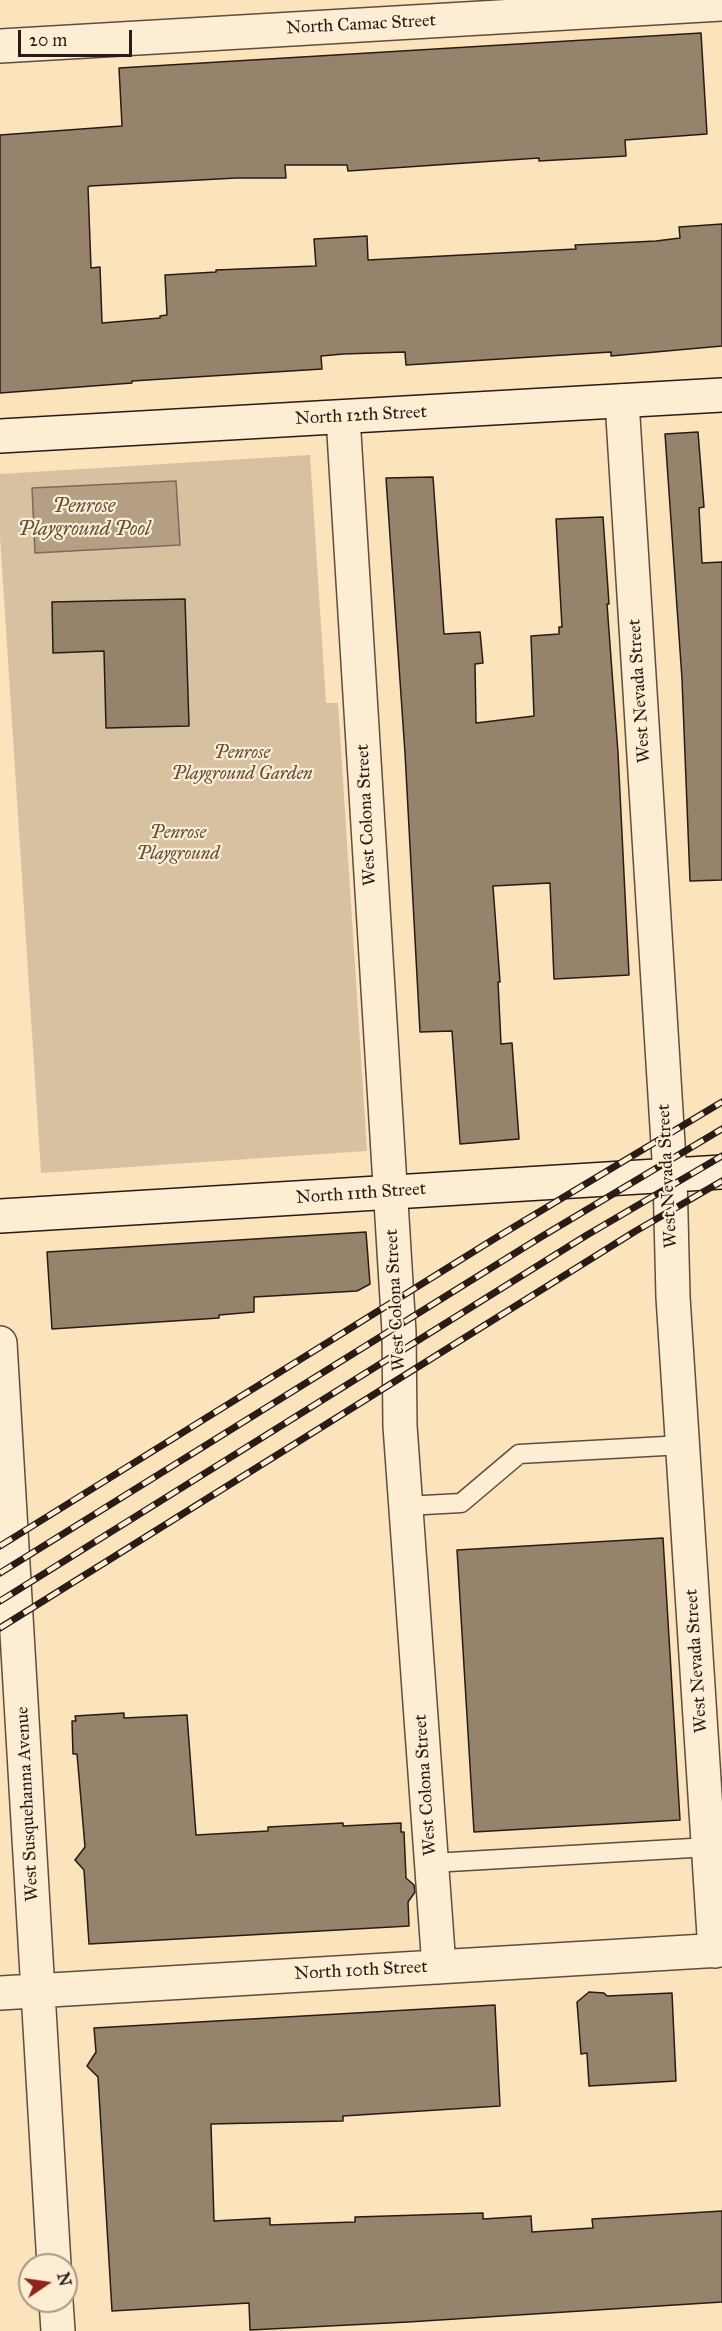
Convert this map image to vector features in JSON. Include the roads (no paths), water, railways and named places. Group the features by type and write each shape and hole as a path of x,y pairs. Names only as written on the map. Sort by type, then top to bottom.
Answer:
{"street":[{"name":"North Camac Street","path":"0,46 722,4"},
{"name":"North 12th Street","path":"0,436 722,395"},
{"name":"West Nevada Street","path":"622,401 670,1176 673,1297 709,1847 719,1950"},
{"name":"West Colona Street","path":"343,417 399,1332 400,1426 439,1967"},
{"name":"North 11th Street","path":"0,1216 722,1172"},
{"name":"West Susquehanna Avenue","path":"0,1343 53,2253"},
{"name":"North 10th Street","path":"0,1993 719,1950"},
{"path":"57,2313 58,2331"}],"lane":[{"path":"406,1506 461,1503 519,1454 683,1445"},
{"path":"432,1863 709,1847"}],"water":[{"name":"Penrose Playground Pool","path":"176,481 180,545 35,553 32,488"}],"railway":[{"path":"0,1546 494,1239 722,1102"},
{"path":"0,1573 541,1237 722,1129"},
{"path":"0,1601 587,1235 722,1156"},
{"path":"0,1628 634,1232 722,1181"}],"park label":[{"name":"Penrose Playground Garden","path":"242,764"},
{"name":"Penrose Playground","path":"178,844"}]}
